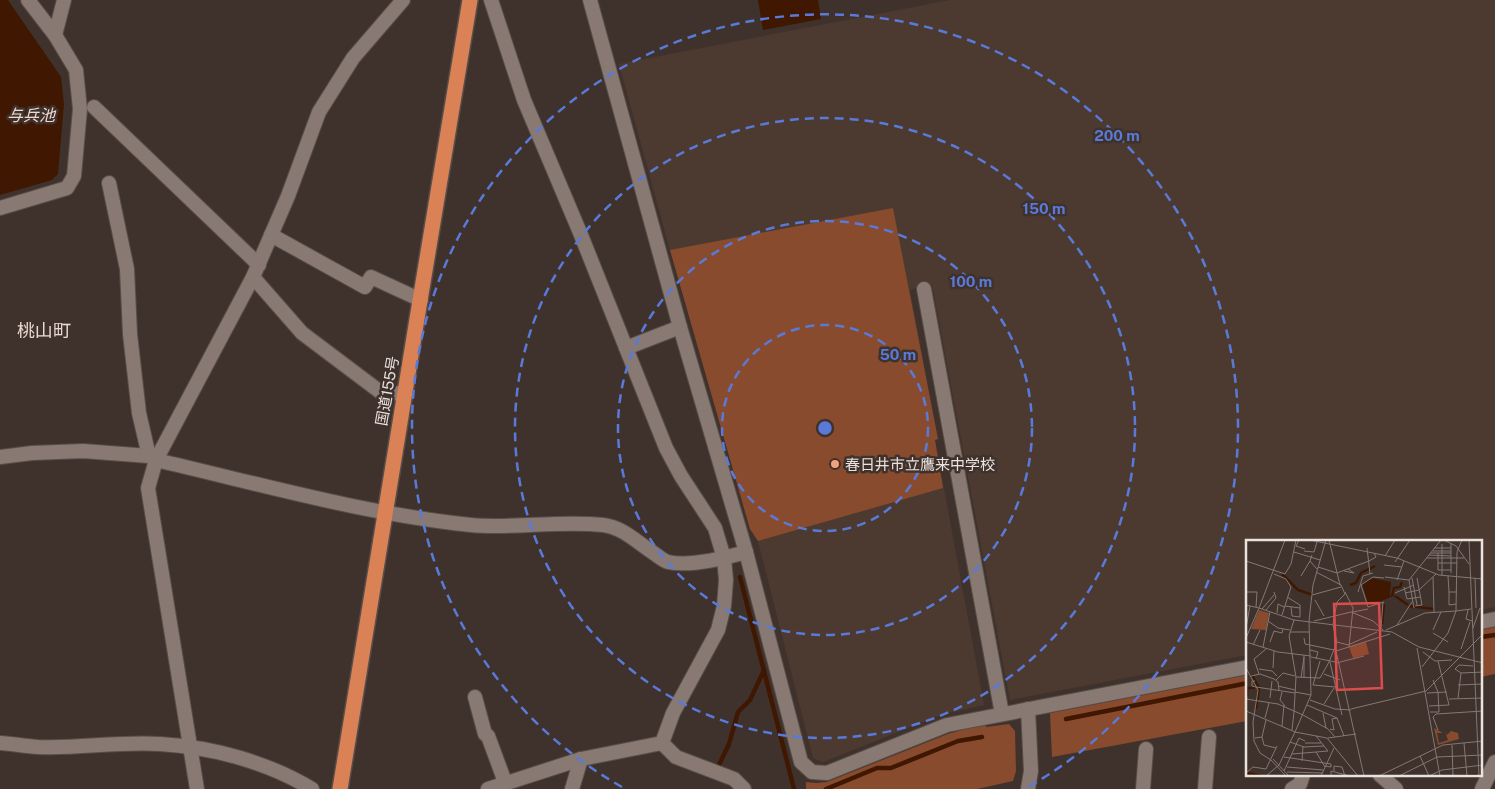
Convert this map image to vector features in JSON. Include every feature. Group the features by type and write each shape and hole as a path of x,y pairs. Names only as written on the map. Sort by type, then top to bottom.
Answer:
{"highway":[{"name":"国道155号","path":"340,789 470,0"}],"street":[{"path":"0,208 67,188 74,176 80,109 76,70 55,35 28,0"},
{"path":"55,35 64,0"},
{"path":"197,789 148,488 152,458 256,271 272,235 319,112 353,58 402,0"},
{"path":"491,0 524,100 666,448 681,476 715,528 724,558 726,580 724,606 718,630 673,713 662,743"},
{"path":"590,0 680,327 746,552 801,762 812,772 827,773 947,725 1246,667"},
{"path":"94,107 256,271 302,333 383,394 404,393"},
{"path":"109,183 127,269 130,334 139,413 152,458"},
{"path":"272,235 365,287 371,277 421,300"},
{"path":"924,289 1002,714"},
{"path":"626,348 680,327"},
{"path":"0,457 32,453 84,452 152,458 385,513 480,525 506,526 580,522 606,525 626,534 668,562 697,563 746,552"},
{"path":"1482,622 1495,619"},
{"path":"475,697 485,734 488,736 505,782"},
{"path":"1028,709 1031,771 1028,789"},
{"path":"1205,789 1209,737"},
{"path":"0,743 39,747 160,744 219,752 298,780 312,789"},
{"path":"488,789 582,759 662,743"},
{"path":"662,743 676,757 734,779 744,789"},
{"path":"1143,789 1146,749"},
{"path":"572,789 582,759"},
{"path":"1482,789 1495,762"},
{"path":"1292,789 1300,784 1303,776"},
{"path":"1381,776 1396,789"}],"shaded area":[{"path":"950,0 1495,0 1495,607 1482,610 1482,540 1246,540 1246,655 1010,700 932,284 910,290 938,439 935,440 984,705 943,714 823,762 813,758 758,541 750,529 619,64"},
{"name":"春日井市立鷹来中学校","path":"893,208 938,439 935,440 943,488 758,541 750,529 670,250"},
{"path":"1495,627 1495,674 1482,677 1482,630"},
{"path":"1246,675 1246,721 1052,757 1050,713"},
{"path":"985,723 986,727 1009,724 1015,731 1016,771 1013,781 977,789 806,789 806,782 827,782 948,734"}],"water":[{"name":"与兵池","path":"0,0 8,0 61,77 64,104 58,174 52,180 0,195"},
{"path":"758,0 818,0 821,19 763,30"}],"waterway":[{"path":"740,577 794,789"},
{"path":"1482,637 1495,635"},
{"path":"718,767 729,744 738,712 750,700 764,670"},
{"path":"1066,719 1246,683"},
{"path":"826,789 877,768 891,768 958,741 982,737"}],"place":[{"name":"春日井市立鷹来中学校","path":"835,464"}],"district":[{"name":"桃山町","path":"44,330"}]}
